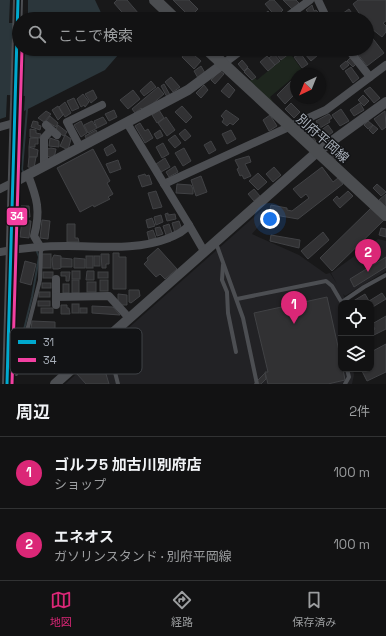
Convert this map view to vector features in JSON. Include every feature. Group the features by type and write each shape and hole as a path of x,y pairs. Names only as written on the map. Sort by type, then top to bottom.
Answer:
{"main road":[{"path":"155,0 168,12"},
{"name":"別府平岡線","path":"214,56 386,215"}],"street":[{"path":"18,0 18,12"},
{"path":"294,12 310,0"},
{"path":"318,0 324,12"},
{"path":"7,384 5,251 14,182 16,56"},
{"path":"0,189 188,90 234,56"},
{"path":"354,56 370,77"},
{"path":"164,184 326,110 386,65"},
{"path":"118,328 317,152 386,102"},
{"path":"80,147 67,122 102,105"},
{"path":"127,122 204,251"},
{"path":"0,127 14,123"},
{"path":"44,166 44,138 51,130"},
{"path":"28,175 38,206 38,222 34,236 41,248"},
{"path":"5,251 66,246 123,248 139,246 156,243 184,232 189,225"},
{"path":"56,279 56,301 109,296 129,318"},
{"path":"55,384 66,374"}],"lane":[{"path":"216,242 243,318 257,384"},
{"path":"29,328 40,280 41,248"},
{"path":"223,261 222,280 227,292 228,313 236,352"},
{"path":"346,300 364,287 386,275"},
{"path":"237,299 326,281 332,286 340,300"},
{"path":"345,384 349,377 348,372"},
{"path":"115,374 118,384"}],"shaded area":[{"path":"0,0 10,0 9,23 12,23 12,56 117,56 105,70 24,111 25,96 7,95 6,117 0,119"},
{"path":"28,0 95,0 101,12 28,12"},
{"path":"286,56 292,56 301,68 290,68 290,80 270,97 277,109 248,82 254,77 257,80"},
{"path":"262,210 268,215 252,234 299,255 326,274 330,273 337,284 331,273 378,239 386,241 386,271 345,296 343,294 346,300 338,300 338,372 354,372 352,384 65,384 76,374 142,374 142,328 128,328"}],"building":[{"path":"117,0 127,0 137,12 122,12 114,3"},
{"path":"173,0 189,0 198,9 195,12 185,12"},
{"path":"270,0 274,0 283,10 281,12 272,12 265,4"},
{"path":"283,0 296,0 299,3 293,10"},
{"path":"358,0 386,0 386,21 383,23 386,26 386,32 382,37 374,31 374,12 358,12 353,4"},
{"path":"312,5 314,11 316,10 318,12 308,12 306,10"},
{"path":"374,40 384,53 367,66 359,56 374,56"},
{"path":"195,56 201,61 194,69 182,57"},
{"path":"267,56 275,65 268,71 260,62"},
{"path":"272,56 276,56 280,61 275,65 269,58"},
{"path":"278,56 286,56 281,60"},
{"path":"302,56 308,64 302,68 294,57"},
{"path":"307,56 317,56 311,61"},
{"path":"350,58 356,64 353,67 347,61"},
{"path":"242,60 248,67 244,71 238,64"},
{"path":"346,61 349,65 343,70 340,66"},
{"path":"201,66 205,73 198,78 194,71"},
{"path":"351,67 359,78 353,83 345,71"},
{"path":"248,68 256,77 252,80 244,72"},
{"path":"220,71 224,74 215,84 211,80"},
{"path":"171,77 180,87 173,92 165,82"},
{"path":"151,81 156,87 144,96 140,91"},
{"path":"290,82 290,99 285,104 277,95"},
{"path":"228,83 235,90 229,98 221,91"},
{"path":"164,84 170,95 167,97 161,86"},
{"path":"204,85 208,90 201,98 196,93"},
{"path":"158,87 164,94 144,111 141,108 135,113 132,109"},
{"path":"370,87 380,98 374,103 364,91"},
{"path":"93,90 97,98 91,103 85,94"},
{"path":"133,90 140,99 128,109 120,100"},
{"path":"83,94 89,102 85,107 84,105 81,107 77,99"},
{"path":"363,95 369,101 364,106 358,100"},
{"path":"74,98 79,108 72,111 67,101"},
{"path":"65,102 71,113 65,117 59,107"},
{"path":"360,103 364,110 354,116 350,110"},
{"path":"292,104 300,112 294,118 285,109"},
{"path":"58,106 63,115 58,120 52,110"},
{"path":"182,106 192,117 186,123 175,112"},
{"path":"341,109 349,121 340,126 332,115"},
{"path":"114,110 117,117 109,121 105,114"},
{"path":"159,110 164,118 157,123 152,115"},
{"path":"226,110 239,119 233,125 230,123 227,126 222,122 224,119 221,116"},
{"path":"46,111 51,114 44,122 38,118"},
{"path":"385,111 386,127 382,130 374,119"},
{"path":"329,114 332,118 329,120 330,122 320,128 316,121"},
{"path":"270,115 277,126 269,131 263,120"},
{"path":"50,116 58,123 56,127 46,121"},
{"path":"103,117 107,123 97,128 94,121"},
{"path":"166,117 175,130 167,136 158,123"},
{"path":"33,121 38,122 38,125 41,126 40,130 31,127"},
{"path":"81,121 87,133 81,137 74,125"},
{"path":"92,121 97,128 88,133 84,125"},
{"path":"368,121 373,125 368,129 364,125"},
{"path":"140,123 145,131 148,129 153,138 145,143 135,126"},
{"path":"58,125 67,132 64,136 55,131"},
{"path":"328,125 333,132 325,138 319,132"},
{"path":"373,125 378,129 373,134 369,130"},
{"path":"305,127 316,141 314,143 301,131"},
{"path":"30,129 36,130 36,133 41,134 40,138 30,137"},
{"path":"185,129 191,136 185,141 179,134"},
{"path":"96,130 98,134 87,140 85,136"},
{"path":"160,130 163,136 157,139 154,134"},
{"path":"231,130 236,139 227,144 222,134"},
{"path":"65,135 71,139 68,150 60,146"},
{"path":"175,135 181,143 175,148 168,140"},
{"path":"30,138 38,138 38,144 35,144 35,147 29,147"},
{"path":"50,138 59,141 59,147 49,146"},
{"path":"211,141 216,150 209,154 204,145"},
{"path":"163,143 169,154 162,158 156,147"},
{"path":"112,144 116,151 107,156 104,149"},
{"path":"340,145 344,149 334,161 329,157"},
{"path":"29,147 38,150 37,157 29,157"},
{"path":"184,148 191,161 183,166 175,153"},
{"path":"47,149 56,149 52,158 47,156"},
{"path":"93,149 110,181 107,183 113,194 108,197 110,199 94,207 93,205 80,212 57,168"},
{"path":"249,156 251,162 245,164 251,176 244,179 242,175 240,176 237,169 239,168 235,160"},
{"path":"29,157 36,157 34,168 28,167"},
{"path":"165,158 170,167 161,172 156,164"},
{"path":"118,160 121,169 110,173 106,164"},
{"path":"175,166 178,172 169,177 166,172"},
{"path":"274,167 281,175 273,182 266,174"},
{"path":"322,167 333,182 338,178 343,184 298,219 269,214 271,205 287,208 287,210 292,211 309,198 306,194 301,198 293,189"},
{"path":"258,173 267,182 258,190 249,181"},
{"path":"145,174 146,176 149,175 152,184 142,187 138,176"},
{"path":"201,176 207,192 196,196 191,180"},
{"path":"177,184 191,185 193,194 176,193"},
{"path":"377,184 386,192 381,196 373,188"},
{"path":"254,189 260,196 254,201 248,194"},
{"path":"156,191 162,207 153,209 148,193"},
{"path":"348,191 353,196 340,208 333,200 337,196 339,199"},
{"path":"386,194 386,207 379,200"},
{"path":"21,206 29,206 30,217 21,217"},
{"path":"371,208 384,220 332,271 320,258"},
{"path":"168,213 168,215 175,214 176,219 167,221 165,214"},
{"path":"161,215 163,222 156,225 154,217"},
{"path":"152,218 155,226 148,228 146,220"},
{"path":"22,220 31,221 29,238 20,237"},
{"path":"42,220 50,221 48,239 40,238"},
{"path":"179,221 182,230 175,233 172,223"},
{"path":"67,224 75,224 75,238 78,238 79,242 67,242"},
{"path":"169,224 172,233 166,235 163,226"},
{"path":"160,227 163,234 157,236 155,228"},
{"path":"381,228 386,229 386,237 379,235"},
{"path":"153,230 156,238 149,240 147,232"},
{"path":"323,232 329,240 308,259 301,251"},
{"path":"271,235 300,240 299,248 270,241"},
{"path":"158,248 177,269 165,279 160,274 156,277 144,264 148,260 147,258"},
{"path":"113,253 119,253 119,257 126,257 126,289 113,289"},
{"path":"42,254 51,254 51,268 42,268"},
{"path":"101,254 109,254 109,264 106,264 106,268 102,268"},
{"path":"54,255 61,256 61,268 53,269 52,259"},
{"path":"86,256 93,256 93,268 86,268"},
{"path":"94,256 100,256 100,266 94,266"},
{"path":"386,257 386,267 354,287 350,279"},
{"path":"61,258 72,259 72,267 61,267"},
{"path":"74,258 85,259 85,268 74,268"},
{"path":"25,261 36,264 31,285 20,282"},
{"path":"72,271 80,271 80,279 72,279"},
{"path":"87,271 94,271 94,280 86,280"},
{"path":"43,272 53,272 53,278 43,278"},
{"path":"61,272 70,272 69,281 66,281 66,276 61,276"},
{"path":"98,272 108,272 108,278 98,278"},
{"path":"72,280 79,280 79,293 72,293"},
{"path":"100,280 108,280 108,291 100,291"},
{"path":"87,282 96,282 96,292 87,292"},
{"path":"42,283 51,283 51,288 42,288"},
{"path":"63,284 69,284 69,293 63,293"},
{"path":"129,290 139,290 140,296 131,303 129,302"},
{"path":"39,292 50,292 50,297 39,297"},
{"path":"382,293 386,299 374,306 374,300 371,300"},
{"path":"118,294 127,295 127,305 121,305 118,302"},
{"path":"365,294 368,300 355,300"},
{"path":"327,297 338,346 338,372 344,372 345,380 328,384 268,384 265,372 268,372 254,313"},
{"path":"38,301 50,301 50,306 38,306"},
{"path":"72,304 79,304 79,313 72,313"},
{"path":"61,305 67,305 70,314 61,314"},
{"path":"92,306 113,307 120,315 92,313"},
{"path":"41,308 53,308 53,313 41,313"},
{"path":"80,308 87,308 87,313 80,313"},
{"path":"386,316 386,329 374,335 374,323"},
{"path":"32,321 55,322 55,328 31,328"},
{"path":"386,344 386,372 367,381 362,372 374,372 374,350"},
{"path":"265,373 266,379 261,384 254,384"},
{"path":"77,374 106,374 109,384 86,384"}],"waterway":[{"path":"24,174 22,169 27,109"},
{"path":"24,328 32,297 39,257 36,249"}],"transit line":[{"name":"31","path":"18,0 18,12"},
{"name":"31","path":"7,384 16,56"},
{"name":"34","path":"14,328 22,56"},
{"name":"34","path":"12,374 12,384"}],"place":[{"name":"エネオス","path":"368,272"},
{"name":"ゴルフ5 加古川別府店","path":"294,324"}]}
